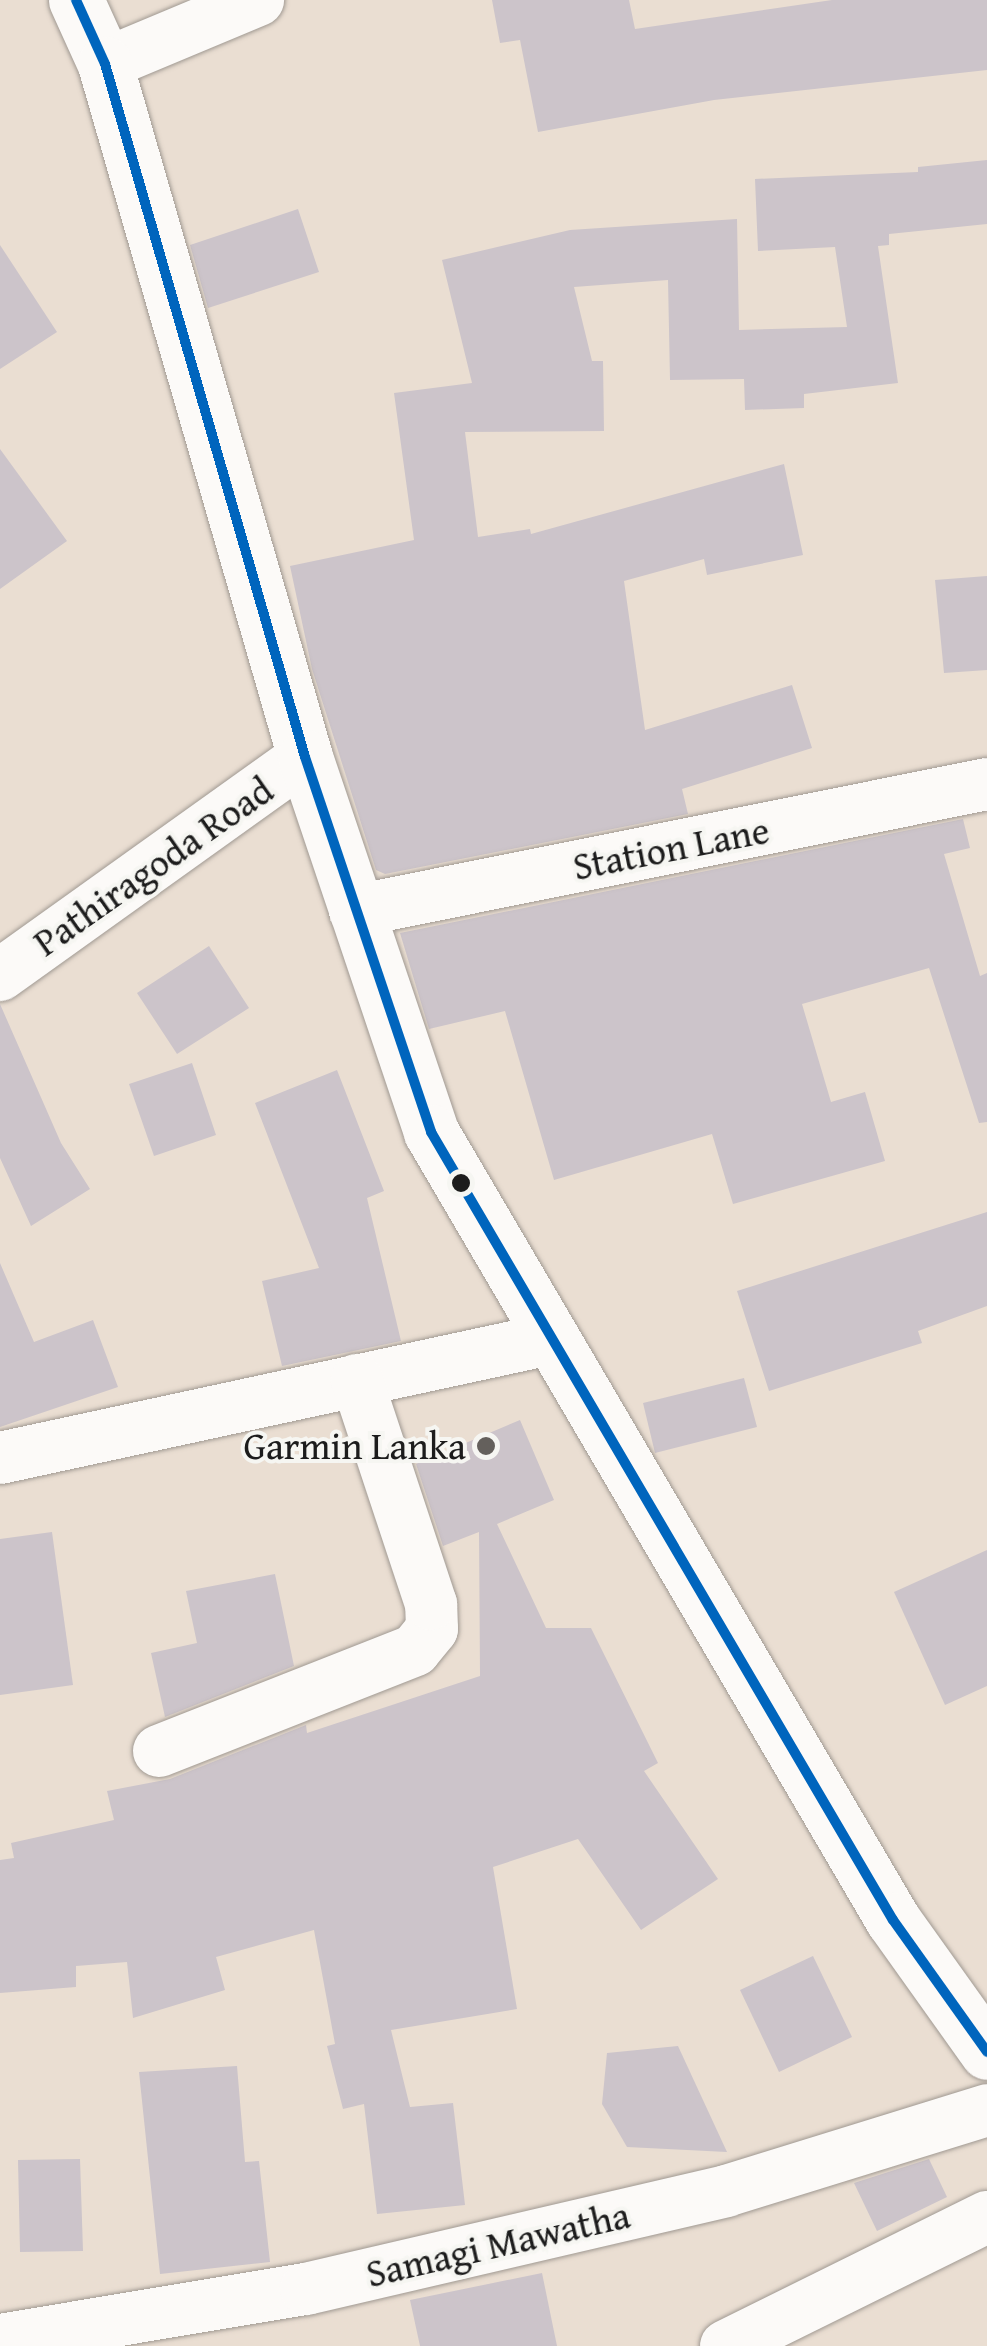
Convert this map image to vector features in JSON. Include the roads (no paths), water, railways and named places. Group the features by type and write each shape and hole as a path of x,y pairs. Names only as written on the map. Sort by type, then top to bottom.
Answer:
{"main road":[{"path":"76,0 106,64 305,758 431,1132 893,1920 987,2052"}],"street":[{"path":"106,64 258,0"},
{"name":"Pathiragoda Road","path":"0,974 305,758"},
{"name":"Station Lane","path":"355,911 987,784"},
{"path":"0,1458 550,1339"},
{"path":"158,1751 416,1650 432,1629 430,1604 356,1380"},
{"name":"Samagi Mawatha","path":"0,2340 306,2289 726,2190 987,2110"},
{"path":"726,2346 987,2217"}],"place":[{"name":"Garmin Lanka","path":"486,1446"}]}
